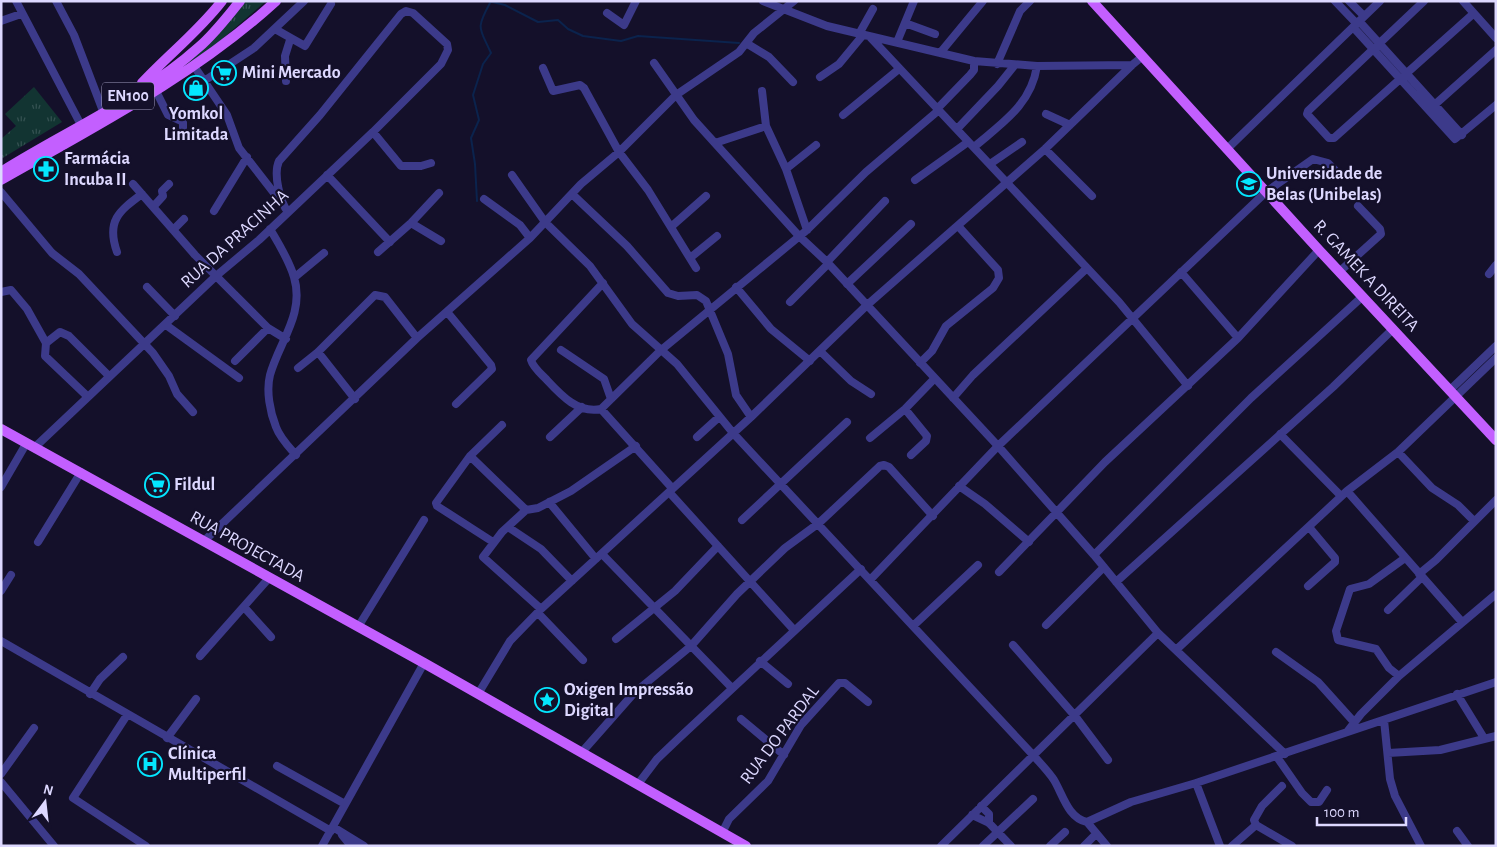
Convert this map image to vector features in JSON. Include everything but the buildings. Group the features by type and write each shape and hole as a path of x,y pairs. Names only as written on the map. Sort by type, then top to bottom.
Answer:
{"main road":[{"name":"EN100","path":"132,95 161,62 197,30 222,1"},
{"name":"EN100","path":"1,172 132,95 199,47 215,32 240,1"},
{"name":"EN100","path":"1,180 194,66 240,33 276,1"},
{"name":"R. GAMEK A DIREITA","path":"1092,1 1362,297 1496,440"},
{"name":"RUA PROJECTADA","path":"1,429 424,663 746,846"}],"street":[{"path":"16,1 21,14 80,125"},
{"path":"56,1 74,35 104,111"},
{"path":"204,80 234,62 275,30 304,1"},
{"path":"607,13 624,25 636,1"},
{"path":"763,1 782,10 864,35 997,64 1014,66 1132,65"},
{"path":"204,542 418,338 530,238 572,194 619,152 676,95 731,58 754,33 794,1"},
{"path":"897,42 914,1"},
{"path":"940,53 983,1"},
{"path":"997,64 1020,11 1030,1"},
{"path":"1348,1 1358,22"},
{"path":"1227,149 1380,1"},
{"path":"1424,1 1307,114 1329,138 1334,138 1473,14"},
{"path":"1463,1 1496,38"},
{"path":"1338,2 1358,22 1400,80 1453,138 1456,139 1462,135 1496,105"},
{"path":"275,30 303,46 307,44 331,4"},
{"path":"820,77 839,64 864,35 873,9"},
{"name":"RUA DA PRACINHA","path":"1,487 30,446 270,229 373,132 441,64 448,46 413,13 406,11 401,14 320,115 278,161 276,169 283,205"},
{"path":"1,21 21,14"},
{"path":"905,23 935,34"},
{"path":"864,35 938,109 1087,268 1133,319 1188,386"},
{"path":"286,81 285,56 290,40"},
{"path":"746,43 769,57 793,82"},
{"path":"1376,47 1407,74 1462,135"},
{"path":"1428,111 1496,50"},
{"path":"478,694 510,641 539,611 751,417 866,306 959,227 1046,149 1143,56"},
{"path":"601,408 660,351 807,230 866,172 938,109 974,70 974,60"},
{"path":"654,63 676,95 715,143 798,236 827,263 998,446 1094,555 1158,633 1178,649 1285,754"},
{"path":"194,66 227,115 236,141 288,212"},
{"path":"957,129 998,86 1014,66"},
{"path":"915,180 971,144 1025,100 1033,87 1037,66"},
{"path":"543,68 553,92 580,85 584,88 619,152 672,226 696,268"},
{"path":"843,115 899,69"},
{"path":"155,89 170,117 182,122 183,138"},
{"path":"762,91 766,126 786,169 807,230"},
{"path":"1046,114 1070,125"},
{"path":"715,143 766,126"},
{"path":"373,132 401,166 431,164"},
{"path":"990,164 1022,142"},
{"path":"786,169 816,145"},
{"path":"1046,149 1092,196"},
{"path":"214,212 247,157"},
{"path":"870,580 998,446 1266,192 1313,159 1328,164 1335,170"},
{"path":"1,167 17,162"},
{"path":"327,175 390,242"},
{"path":"512,175 545,222 576,250 603,283 632,324 660,351 677,364 733,433 819,523 1033,755 1053,778 1074,816 1087,822 1107,846"},
{"path":"132,184 216,276 268,328 286,339"},
{"path":"153,207 163,196 162,191 169,184"},
{"path":"1,192 52,253 79,274 162,363 177,394 193,412"},
{"path":"378,252 411,223 439,193"},
{"path":"117,252 113,232 117,215 142,194"},
{"path":"572,194 627,246 668,293 678,296 702,297 710,310 728,354 736,395 751,417"},
{"path":"672,226 706,196"},
{"path":"484,199 520,225 530,238"},
{"path":"790,302 885,201"},
{"path":"1339,272 1381,234 1380,229 1358,206"},
{"path":"173,230 184,219"},
{"path":"411,223 441,241"},
{"path":"847,284 911,224"},
{"path":"920,363 932,351 946,326 987,294 999,278 998,270 959,227"},
{"path":"270,229 295,277 295,312 286,339 274,363 268,389 275,426 296,455"},
{"path":"690,258 716,236"},
{"path":"999,572 1057,514 1105,462 1238,338 1319,250"},
{"path":"295,277 324,253"},
{"path":"1489,274 1496,265"},
{"path":"953,398 973,375 1087,268"},
{"path":"1181,272 1238,338"},
{"path":"603,283 531,360 560,394 582,407 601,408 636,446 718,546 794,630"},
{"path":"147,287 175,316"},
{"path":"736,287 771,329 810,361"},
{"path":"1,292 11,290 27,310 46,343 45,356 87,396"},
{"path":"298,368 318,352 375,295 380,294 385,297 418,338"},
{"path":"1094,555 1251,398 1362,297"},
{"path":"448,313 491,365 492,369 456,404"},
{"path":"166,325 239,378"},
{"path":"235,361 268,328"},
{"path":"1116,582 1393,329"},
{"path":"46,343 57,333 64,334 108,376"},
{"path":"1178,649 1344,493 1398,452 1496,346"},
{"path":"562,350 604,378 611,399"},
{"path":"820,351 851,381 871,394"},
{"path":"318,352 355,400"},
{"path":"1453,393 1496,358"},
{"path":"870,438 905,409 935,378"},
{"path":"550,438 582,407"},
{"path":"905,409 927,436 926,441 911,455"},
{"path":"697,437 719,417"},
{"path":"742,520 847,422"},
{"path":"493,542 437,506 438,500 470,456 502,425"},
{"path":"1280,434 1344,493 1462,622"},
{"path":"583,660 539,611 483,557 493,542 526,510 549,502 588,481 636,446"},
{"path":"1398,452 1432,488 1458,505 1474,521"},
{"path":"470,456 526,510"},
{"path":"582,752 634,693 691,646 750,582 785,548 819,523 875,470 884,465 933,516"},
{"path":"38,542 81,472"},
{"path":"959,486 985,504 1030,542"},
{"path":"1388,610 1420,575 1496,500"},
{"path":"549,502 599,557 654,608 732,687"},
{"path":"358,627 424,520"},
{"path":"508,527 540,549 572,581"},
{"path":"1308,586 1335,562 1335,558 1309,527"},
{"path":"616,639 696,571 718,546"},
{"path":"1399,676 1389,668 1376,649 1338,640 1336,631 1350,589 1369,584 1405,558"},
{"path":"913,626 978,565"},
{"path":"1046,625 1104,567"},
{"path":"638,784 657,759 702,718 732,687 861,569"},
{"path":"1,591 11,575"},
{"path":"200,656 269,578"},
{"path":"1348,732 1354,722 1399,676 1496,594"},
{"path":"244,607 271,637"},
{"path":"941,846 1033,755 1076,716 1158,633"},
{"path":"1,641 128,716 364,846"},
{"path":"1013,645 1076,716 1108,760"},
{"path":"1276,652 1318,682 1354,722"},
{"path":"90,694 100,679 124,657"},
{"path":"760,661 788,684"},
{"path":"322,846 424,663"},
{"path":"1087,822 1131,802 1277,757 1496,682"},
{"name":"RUA DO PARDAL","path":"722,833 729,819 768,781 801,725 839,683 845,683 868,702"},
{"path":"1457,694 1484,738"},
{"path":"167,738 196,699"},
{"path":"128,716 73,798 146,846"},
{"path":"741,719 784,755"},
{"path":"1384,720 1395,796 1421,846"},
{"path":"1,774 34,728"},
{"path":"1388,753 1440,750 1496,736"},
{"path":"1277,757 1302,793 1311,802 1319,802 1327,790"},
{"path":"277,766 345,804"},
{"path":"1,782 54,846"},
{"path":"1196,783 1220,846"},
{"path":"1282,786 1262,806 1254,820 1256,825 1292,846"},
{"path":"983,846 1033,800"},
{"path":"981,806 988,814 989,823"},
{"path":"972,815 989,823 1011,846"},
{"path":"1232,846 1256,825"},
{"path":"332,829 350,846"},
{"path":"1457,831 1468,846"},
{"path":"1050,846 1065,832"},
{"path":"1084,846 1096,834"}],"green space":[{"path":"246,1 266,1 214,46 147,90 227,24"},
{"path":"34,87 62,122 1,159 1,139 16,126 5,114"}],"waterway":[{"path":"488,1 505,5 538,22 558,20 568,29 583,36 621,41 638,36 739,43"},
{"path":"477,201 475,164 471,138 479,120 473,95 483,64 491,53 481,29 482,19 490,3"}],"place":[{"name":"Mini Mercado","path":"224,73"},
{"name":"Yomkol Limitada","path":"196,88"},
{"name":"Farmácia Incuba II","path":"46,169"},
{"name":"Universidade de Belas (Unibelas)","path":"1249,184"},
{"name":"Fildul","path":"157,485"},
{"name":"Oxigen Impressão Digital","path":"547,700"},
{"name":"Clínica Multiperfil","path":"150,764"}]}
